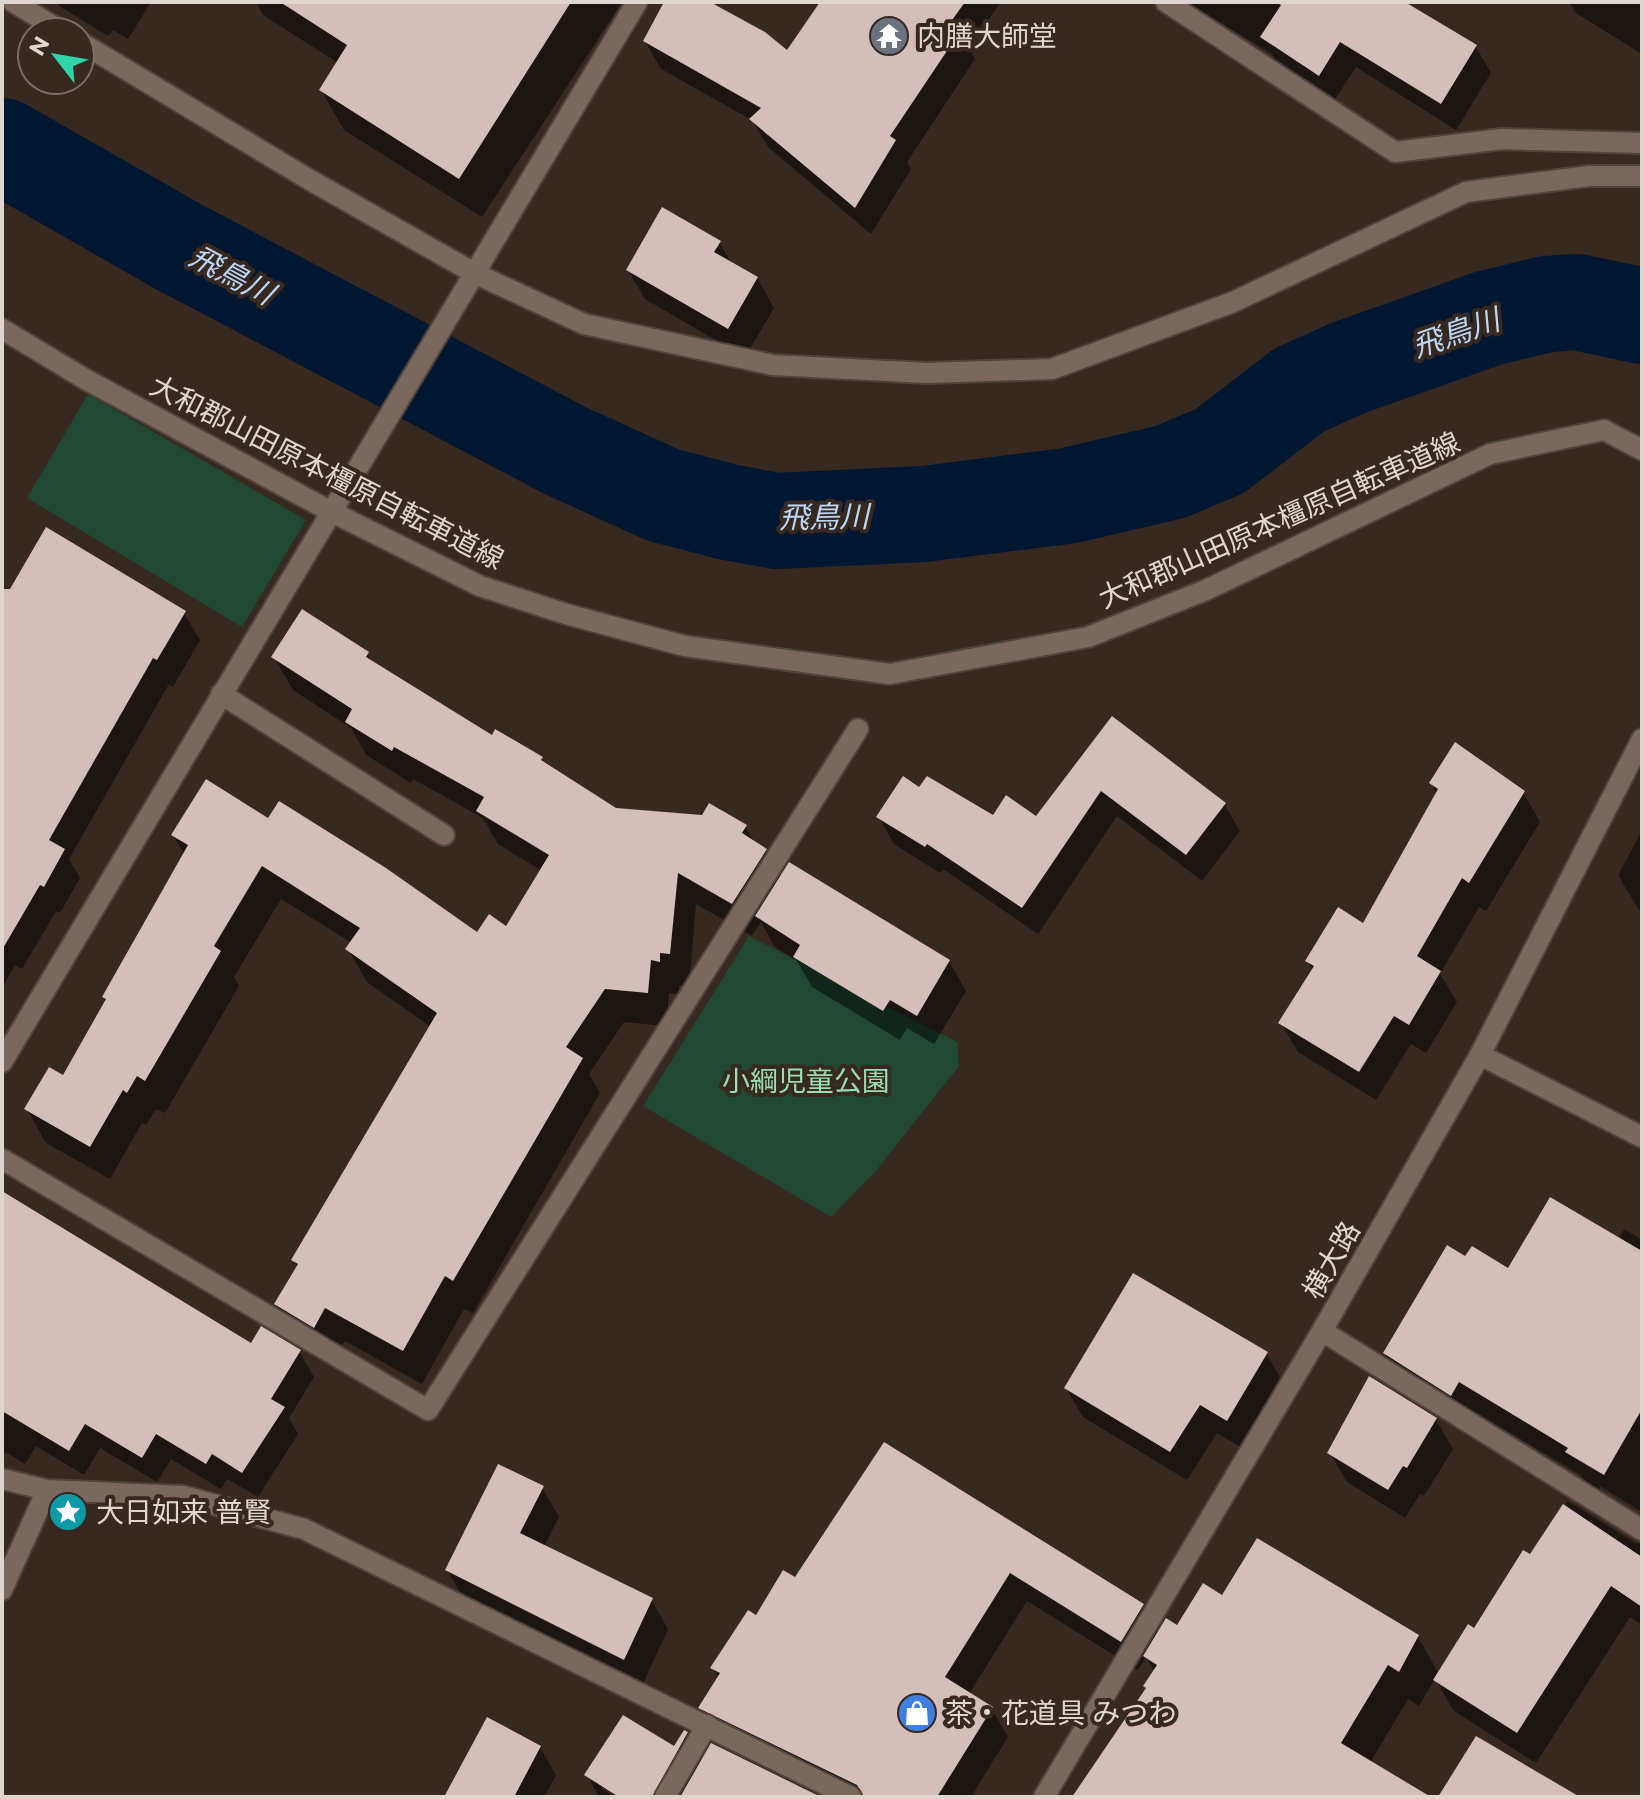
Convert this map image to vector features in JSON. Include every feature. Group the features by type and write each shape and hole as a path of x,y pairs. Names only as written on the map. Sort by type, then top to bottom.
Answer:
{"street":[{"path":"13,2 36,16"},
{"path":"2,1062 637,2"},
{"path":"1166,2 1395,152 1502,139 1642,143"},
{"path":"96,52 310,180 476,274 584,324 773,365 927,373 1052,369 1233,302 1466,192 1589,176 1642,176"},
{"name":"大和郡山田原本橿原自転車道線","path":"2,329 85,379 330,511 480,586 566,614 685,646 890,674 1088,637 1206,590 1490,454 1604,430 1642,450"},
{"path":"221,694 444,835"},
{"path":"2,1159 428,1410 858,729"},
{"name":"横大路","path":"1044,1797 1322,1331 1480,1055 1642,739"},
{"path":"1480,1055 1642,1137"},
{"path":"1322,1331 1642,1530"},
{"path":"2,1479 47,1490 183,1496 304,1529 851,1797"},
{"path":"2,1590 47,1490"},
{"path":"665,1797 707,1725"}],"green space":[{"path":"88,394 306,520 242,627 27,498"},
{"name":"小綱児童公園","path":"749,936 957,1042 959,1066 875,1172 831,1217 643,1106"}],"building":[{"path":"280,2 571,2 459,179 319,90 347,45"},
{"path":"664,2 710,2 765,32 787,50 820,2 965,2 950,23 961,30 890,136 896,140 855,208 749,119 761,108 643,41"},
{"path":"1276,2 1405,2 1477,45 1441,104 1340,42 1319,76 1260,37 1281,5"},
{"path":"662,207 721,241 714,252 758,277 728,329 626,270"},
{"path":"46,527 186,611 157,660 153,658 49,840 65,849 2,950 2,589 10,589"},
{"path":"302,609 369,652 366,657 492,735 495,729 543,757 541,760 616,808 702,815 709,803 747,825 742,833 767,849 732,904 678,873 670,954 660,953 660,962 651,960 648,993 605,989 566,1047 583,1058 453,1281 445,1276 403,1351 325,1308 314,1328 274,1304 298,1264 291,1260 437,1013 345,949 360,928 262,866 214,946 221,951 145,1081 137,1076 127,1093 123,1090 90,1147 24,1109 49,1067 63,1075 106,999 102,997 188,845 171,835 206,779 268,818 279,801 386,868 477,932 489,914 506,926 549,855 476,811 484,797 394,747 392,751 345,722 352,709 271,657"},
{"path":"1112,716 1226,803 1186,855 1101,791 1022,908 927,844 925,847 876,817 903,776 919,787 927,776 993,815 1006,795 1036,816"},
{"path":"1455,742 1525,791 1469,883 1462,878 1417,956 1441,971 1409,1025 1394,1016 1359,1072 1278,1023 1314,966 1305,961 1338,907 1363,923 1438,789 1429,783"},
{"path":"789,862 950,960 917,1016 890,1000 883,1011 793,957 800,945 755,916"},
{"path":"2,1191 251,1343 261,1326 301,1350 271,1399 285,1407 242,1473 212,1454 206,1464 156,1434 142,1458 85,1424 69,1451 2,1411"},
{"path":"1550,1197 1642,1251 1642,1409 1604,1475 1565,1452 1568,1448 1459,1382 1451,1396 1383,1353 1447,1245 1465,1256 1472,1246 1508,1268"},
{"path":"1133,1273 1268,1352 1227,1421 1200,1405 1170,1452 1064,1388"},
{"path":"1369,1376 1437,1418 1407,1468 1403,1466 1388,1490 1327,1453"},
{"path":"884,1442 1144,1604 1121,1642 1010,1573 945,1677 993,1707 937,1797 864,1797 857,1785 698,1708 720,1673 710,1668 748,1610 756,1615 783,1570 795,1577"},
{"path":"498,1464 544,1486 520,1533 653,1598 624,1660 445,1570"},
{"path":"1563,1504 1642,1557 1642,1607 1611,1586 1517,1733 1433,1680 1468,1624 1474,1628 1523,1550 1530,1554"},
{"path":"1257,1538 1419,1635 1399,1672 1388,1665 1341,1743 1431,1797 1072,1797 1146,1688 1143,1686 1157,1665 1143,1656 1166,1618 1177,1625 1203,1583 1222,1595"},
{"path":"623,1715 674,1746 684,1730 688,1732 652,1797 619,1797 584,1775"},
{"path":"487,1717 541,1746 514,1797 444,1797"},
{"path":"1476,1736 1580,1797 1438,1797"},
{"path":"711,1743 821,1797 680,1797"}],"waterway":[{"name":"飛鳥川","path":"2,146 179,247 566,451 663,495 777,521 924,514 1067,496 1170,472 1220,451 1299,390 1348,368 1489,318 1547,304 1577,302 1642,316"}],"place":[{"name":"内膳大師堂","path":"889,36"},
{"name":"大日如来 普賢","path":"68,1512"},
{"name":"茶・花道具 みつわ","path":"917,1713"}]}
